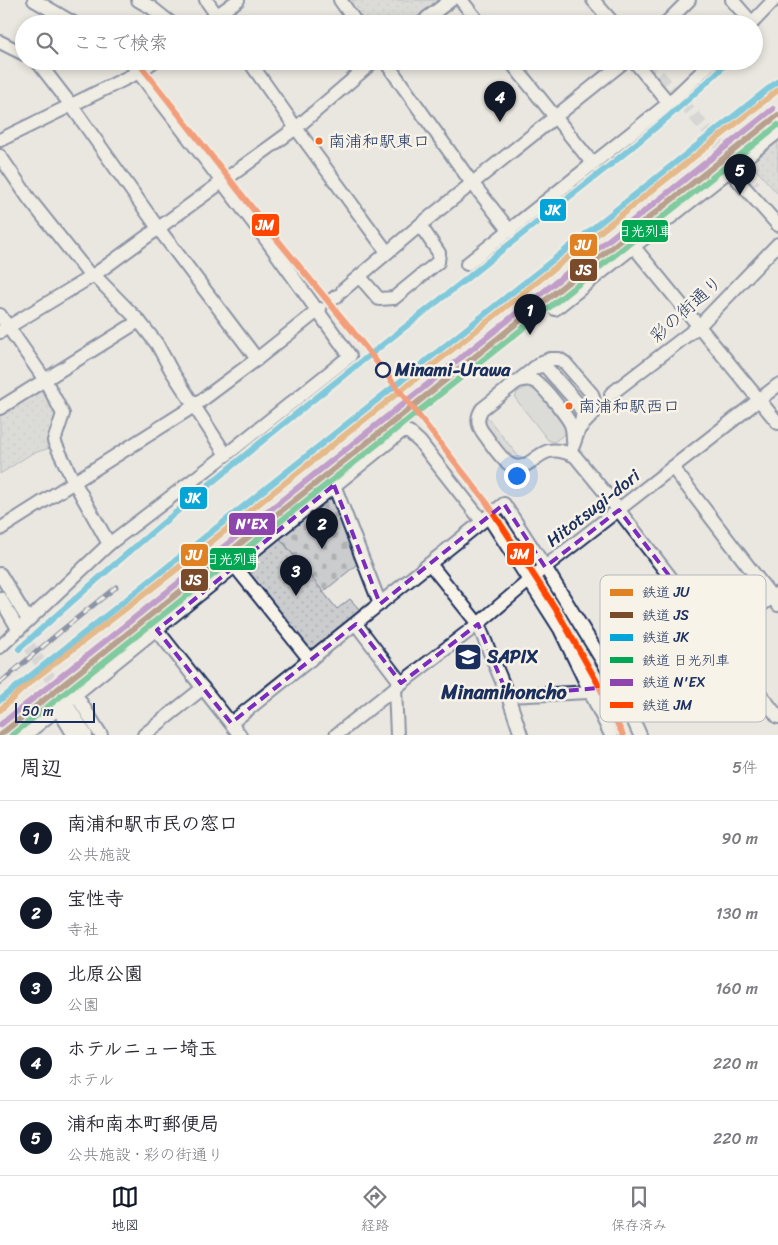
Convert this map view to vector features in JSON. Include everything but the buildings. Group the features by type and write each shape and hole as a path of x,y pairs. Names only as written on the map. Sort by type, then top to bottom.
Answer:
{"street":[{"path":"34,0 60,15"},
{"path":"138,0 161,15"},
{"path":"206,0 216,15"},
{"path":"224,15 238,0"},
{"path":"340,0 351,15"},
{"path":"431,15 452,0"},
{"path":"461,0 473,15"},
{"path":"593,0 606,15"},
{"path":"674,15 689,0"},
{"path":"732,0 745,15"},
{"path":"760,15 774,0"},
{"path":"0,42 15,50"},
{"path":"44,70 158,228 257,359"},
{"path":"0,140 142,70"},
{"path":"255,70 388,252"},
{"path":"4,329 94,275 296,128 364,70"},
{"path":"391,70 473,184 510,231"},
{"path":"517,70 593,164"},
{"path":"0,528 194,406 329,302 420,226 615,70"},
{"path":"642,70 670,103"},
{"path":"467,264 670,103 704,70"},
{"path":"0,647 109,544 226,455 350,356 329,302 268,242 139,72"},
{"path":"555,309 778,132"},
{"path":"0,156 30,200 89,274 94,275 139,321 157,344 171,370 226,455"},
{"path":"729,170 778,225"},
{"path":"755,186 778,213"},
{"path":"360,277 379,299 394,298 438,262 439,253 420,226"},
{"name":"彩の街通り","path":"611,394 699,326 778,244"},
{"path":"634,247 778,424"},
{"path":"0,316 4,329 45,380 63,414 54,441 74,482 109,544"},
{"path":"0,408 139,321"},
{"path":"550,359 559,359 565,363 592,394 594,401 594,413 580,429 574,451 550,451 528,464 517,467 511,465 482,430 477,418 482,409 532,369 550,359"},
{"path":"514,383 534,380 544,389 572,425 574,451 669,575"},
{"name":"Hitotsugi-dori","path":"336,735 478,624 545,567 778,385"},
{"path":"25,735 401,432 409,432 420,442 485,519 560,629 600,712"},
{"path":"673,468 758,575"},
{"path":"334,485 380,604"},
{"path":"157,630 236,732 310,660 504,504 600,657"},
{"path":"430,564 478,624 508,696 521,735"},
{"path":"234,566 310,660"},
{"path":"0,574 19,628"},
{"path":"766,585 776,598"},
{"path":"0,598 19,628"},
{"path":"0,615 19,628"},
{"path":"356,624 398,685 398,735"},
{"path":"144,735 202,688"},
{"path":"508,696 600,690"},
{"path":"766,701 778,716"},
{"path":"67,703 74,735"},
{"path":"67,703 86,735"},
{"path":"67,703 101,735"},
{"path":"605,722 611,735"},
{"path":"634,722 640,735"}],"highlighted area":[{"path":"334,485 380,604 504,504 545,567 619,510 716,637 654,683 508,696 478,624 401,683 356,624 231,723 157,630"}],"green space":[{"path":"347,0 435,0 436,2 419,15 358,15"},
{"path":"778,141 778,194 750,163"},
{"path":"529,386 535,388 565,428 565,434 554,442 548,440 515,398 517,392"},
{"path":"40,387 46,388 59,413 53,447 31,454 0,474 0,411"},
{"path":"487,417 522,461 510,458 500,448 485,425"},
{"path":"331,494 361,561 322,593 278,536"},
{"path":"278,536 337,609 350,599 361,611 311,652 243,569 243,566"}],"tunnel":[{"path":"655,70 755,186"},
{"path":"17,627 68,706"}],"railway":[{"path":"0,683 116,587"}],"rail line":[{"name":"JM","path":"144,70 487,503 557,611 600,688"},
{"name":"JK","path":"19,649 183,506 614,162 719,70"},
{"name":"JK","path":"0,700 778,81"},
{"name":"JU","path":"0,710 30,682 173,572 778,90"},
{"name":"N'EX","path":"0,725 773,109"},
{"name":"JS","path":"0,735 778,115"},
{"name":"日光列車","path":"12,735 778,125"},
{"name":"JM","path":"617,722 623,735"}],"place":[{"name":"ホテルニュー埼玉","path":"500,122"},
{"name":"南浦和駅東口","path":"319,141"},
{"name":"浦和南本町郵便局","path":"740,195"},
{"name":"南浦和駅市民の窓口","path":"530,335"},
{"name":"Minami-Urawa","path":"383,370"},
{"name":"南浦和駅西口","path":"569,406"},
{"name":"宝性寺","path":"322,549"},
{"name":"北原公園","path":"296,596"},
{"name":"SAPIX","path":"468,657"}],"district":[{"name":"Minamihoncho","path":"504,692"}]}
